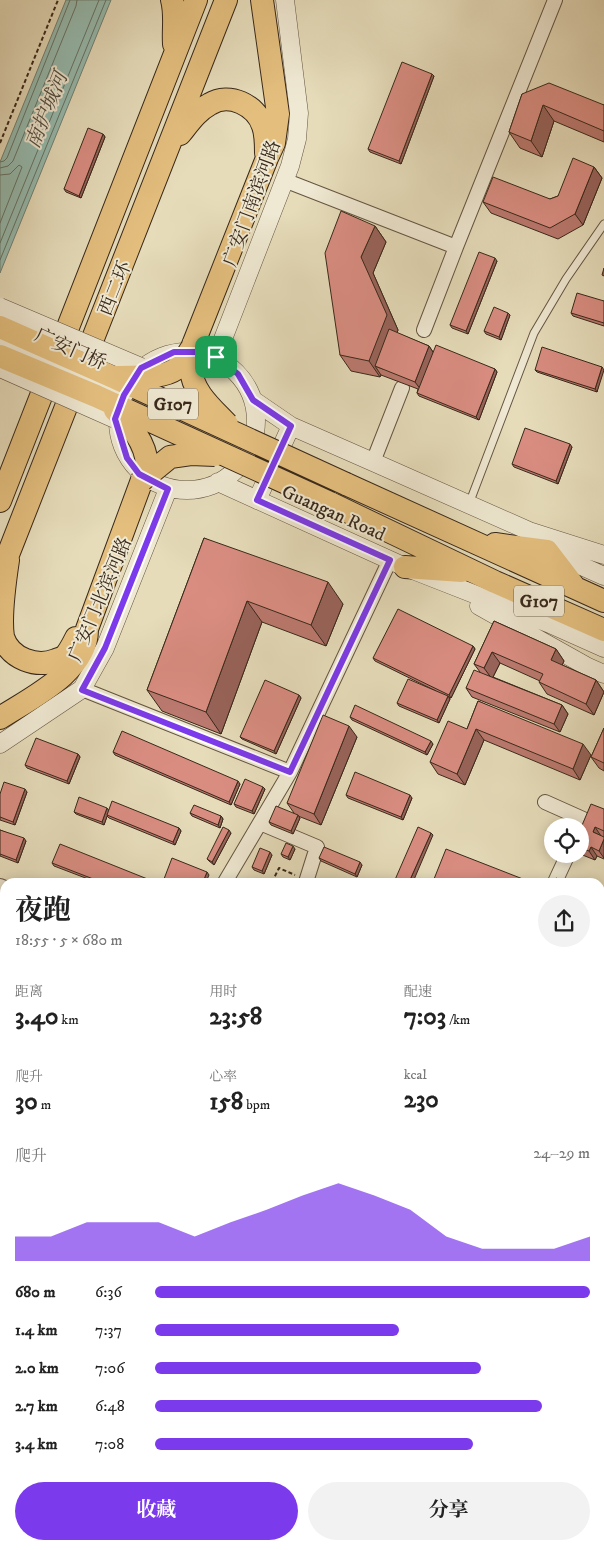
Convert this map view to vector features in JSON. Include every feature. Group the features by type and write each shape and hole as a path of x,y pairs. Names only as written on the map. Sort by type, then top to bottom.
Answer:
{"highway":[{"path":"172,0 174,9 175,56"},
{"name":"西二环","path":"0,501 196,0"},
{"name":"西二环","path":"0,575 226,0"},
{"path":"235,432 201,396 192,378 190,367 194,346 274,143 278,114 262,0"},
{"path":"169,149 196,114 211,103 226,99 242,102 259,119 264,130 267,158"},
{"name":"G107","path":"0,327 115,398 228,457 330,503 495,582 604,630"},
{"path":"0,718 52,683 74,665 83,650 87,638 87,629 147,466 144,450 138,437 115,398 157,375 174,370 181,364 194,346"},
{"name":"G107","path":"0,356 115,398 235,432 604,601"},
{"path":"142,480 170,457 191,454 228,457"},
{"path":"469,540 547,551 575,588"},
{"path":"8,554 1,614 3,637 20,658 33,663 47,664 66,656 77,638 87,629"},
{"path":"406,567 474,571"},
{"path":"495,582 548,623"}],"street":[{"name":"广安门南滨河路","path":"216,357 284,180 297,139 299,113 285,0"},
{"path":"424,330 555,0"},
{"path":"284,180 456,247"},
{"name":"广安门桥","path":"0,307 141,368"},
{"name":"广安门桥","path":"0,341 115,398"},
{"path":"174,352 197,352 216,357 238,374 253,400 257,422 249,451 238,468 218,482 194,489 168,489 139,474 127,458 115,398 141,368 174,352"},
{"path":"0,368 115,398"},
{"path":"372,462 402,388"},
{"path":"253,400 291,426 469,505 529,531 604,554"},
{"path":"257,500 291,426"},
{"name":"Guangan Road","path":"218,482 406,567"},
{"name":"广安门北滨河路","path":"0,744 82,690 105,648 168,489"},
{"path":"529,531 547,551 604,576"},
{"path":"406,567 548,623 604,648"},
{"path":"406,567 604,674"},
{"path":"227,878 290,772 406,567"},
{"path":"82,690 290,772"},
{"path":"545,802 581,818"},
{"path":"260,823 317,847 307,878"},
{"path":"557,878 564,863"}],"lane":[{"path":"469,505 534,333 566,279 604,224"}],"path":[{"path":"0,143 58,0"},
{"path":"274,878 279,868 300,878"}],"water":[{"name":"南护城河","path":"66,0 111,0 0,273 0,162"}],"building":[{"path":"402,62 432,74 399,161 368,149"},
{"path":"549,83 604,105 604,131 543,105 531,141 509,132 522,94"},
{"path":"88,128 103,134 79,196 64,189"},
{"path":"573,158 594,167 575,214 550,228 483,202 493,177 550,199 558,196"},
{"path":"341,211 375,226 361,257 387,315 369,361 340,355 325,253"},
{"path":"479,252 495,258 466,331 450,325"},
{"path":"577,293 604,301 604,323 571,313"},
{"path":"494,307 508,313 499,337 484,331"},
{"path":"389,329 429,346 415,382 375,366"},
{"path":"436,345 495,369 476,417 417,393"},
{"path":"542,347 602,367 595,389 535,370"},
{"path":"525,428 570,444 556,481 512,464"},
{"path":"204,538 328,582 311,625 247,601 206,712 147,690"},
{"path":"398,609 473,646 449,695 373,658"},
{"path":"494,621 556,649 551,660 596,680 586,704 539,682 543,674 492,652 484,668 474,664"},
{"path":"474,670 562,705 554,724 466,688"},
{"path":"408,679 448,696 437,720 397,703"},
{"path":"265,680 299,695 274,751 240,737"},
{"path":"478,701 583,744 573,769 476,729 457,774 430,762 448,721 467,729"},
{"path":"355,705 431,741 425,752 350,717"},
{"path":"323,715 349,726 314,814 287,803"},
{"path":"604,728 604,763 591,757"},
{"path":"122,731 238,781 229,802 113,752"},
{"path":"36,738 78,754 67,781 25,765"},
{"path":"355,772 410,795 401,817 346,795"},
{"path":"245,779 263,787 252,811 234,804"},
{"path":"4,782 25,789 13,822 0,817 0,794"},
{"path":"79,797 107,808 102,822 74,812"},
{"path":"112,801 179,828 173,842 107,815"},
{"path":"591,804 604,809 604,831 595,827 593,832 604,837 599,851 591,847 589,851 589,818 585,818"},
{"path":"194,805 221,816 218,825 190,813"},
{"path":"276,806 298,815 291,831 269,822"},
{"path":"223,827 229,830 212,862 207,859"},
{"path":"418,827 431,833 411,878 396,878"},
{"path":"0,830 24,838 16,860 0,854"},
{"path":"286,843 293,846 288,857 281,854"},
{"path":"60,844 145,878 91,878 52,863"},
{"path":"324,847 360,862 355,874 319,858"},
{"path":"260,848 270,852 262,871 252,867"},
{"path":"446,849 520,878 434,878"},
{"path":"172,858 207,872 205,878 164,878"}],"route":[{"path":"174,352 197,352 216,357 238,374 253,400 291,426 257,500 390,560 290,772 82,690 105,648 168,489 139,474 127,458 115,419 124,395 141,368 174,352"}]}
